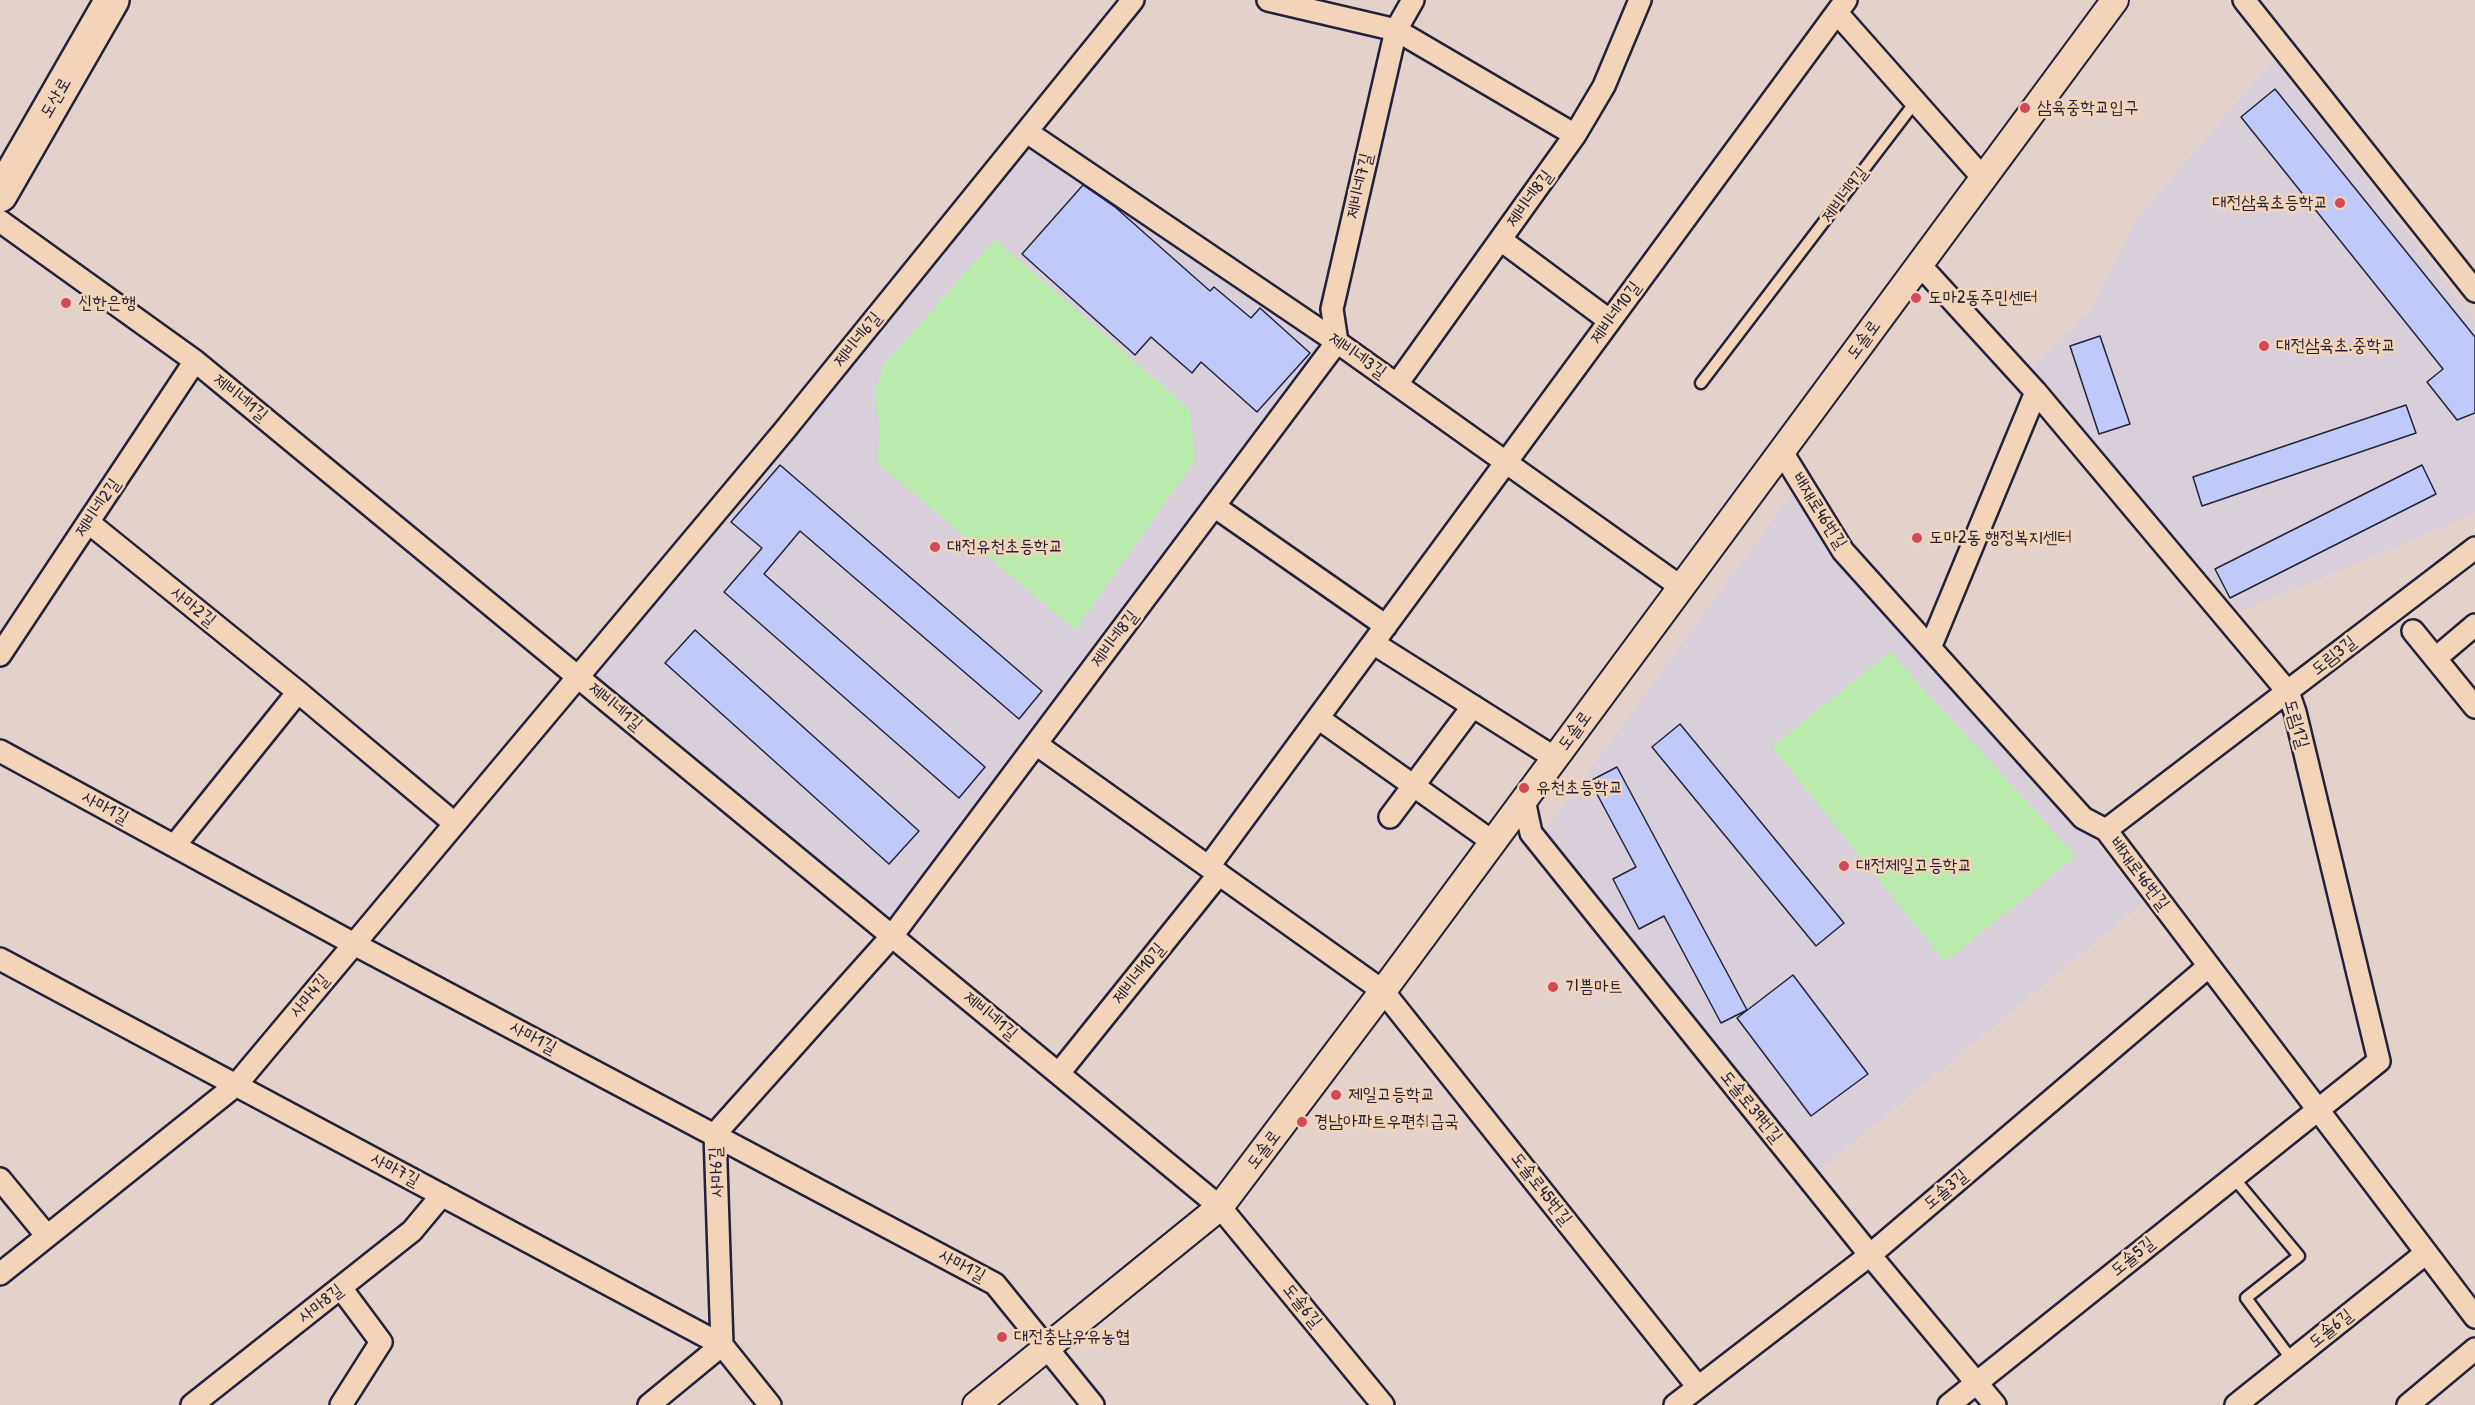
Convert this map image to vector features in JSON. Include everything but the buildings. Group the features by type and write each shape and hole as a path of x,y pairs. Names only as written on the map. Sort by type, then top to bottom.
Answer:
{"main road":[{"name":"도산로","path":"0,195 112,0"}],"street":[{"name":"제비네6길","path":"577,676 791,422 1133,0"},
{"path":"1268,0 1396,30 1575,135"},
{"name":"제비네7길","path":"1337,342 1332,309 1396,30 1413,0"},
{"name":"제비네8길","path":"1397,384 1575,135 1604,86 1640,0"},
{"name":"도솔로","path":"976,1405 1220,1207 1383,991 2115,0"},
{"path":"2244,0 2475,291"},
{"path":"1842,7 1916,101 1983,178"},
{"name":"제비네10길","path":"1059,1073 1214,870 1318,718 1379,634 1842,7"},
{"name":"제비네3길","path":"1027,132 1337,342 1682,587"},
{"name":"제비네1길","path":"0,220 195,361 1220,1207"},
{"path":"1501,240 1610,321"},
{"name":"도림1길","path":"1920,265 2036,392 2288,692 2295,712 2379,1061 2318,1110"},
{"name":"제비네8길","path":"892,936 1337,342"},
{"name":"제비네2길","path":"0,655 195,361"},
{"path":"1930,648 2036,392"},
{"name":"배재로46번길","path":"1782,452 1843,551 2083,818 2106,830 2475,1317"},
{"path":"1214,506 1473,706 1555,758"},
{"name":"사마2길","path":"88,522 298,692 454,823"},
{"name":"도림3길","path":"2106,830 2475,548"},
{"path":"2436,658 2475,626"},
{"path":"2413,631 2475,707"},
{"name":"사마4길","path":"0,1274 236,1085 577,676"},
{"path":"175,845 298,692"},
{"path":"1390,817 1473,706"},
{"path":"1318,718 1493,842"},
{"path":"1036,744 1383,991"},
{"name":"사마1길","path":"0,752 354,944 995,1284 1047,1347"},
{"name":"도솔로39번길","path":"1524,800 1531,833 1870,1255 1995,1405"},
{"name":"사마6길","path":"722,1345 715,1134 892,936"},
{"name":"사마7길","path":"0,958 722,1345 770,1405"},
{"name":"도솔3길","path":"1675,1405 1870,1255 2209,966"},
{"name":"도솔로45번길","path":"1383,991 1698,1388"},
{"name":"도솔5길","path":"1949,1405 2318,1110"},
{"path":"0,1179 47,1236"},
{"name":"사마8길","path":"192,1405 412,1231 442,1195"},
{"name":"도솔6길","path":"1220,1207 1383,1405"},
{"name":"도솔6길","path":"2236,1405 2426,1252"},
{"path":"341,1288 381,1342 341,1405"},
{"path":"650,1405 722,1345"},
{"path":"1047,1347 1094,1405"},
{"path":"2408,1405 2475,1349"}],"lane":[{"name":"제비네9길","path":"1701,383 1916,101"},
{"path":"2233,1177 2299,1256 2246,1298 2292,1360"}],"shaded area":[{"name":"대전삼육초.중학교","path":"2274,59 2475,321 2475,511 2462,519 2240,612 2025,372 2090,311 2138,217"},
{"name":"대전유천초등학교","path":"1036,143 1331,350 892,936 577,676"},
{"name":"대전제일고등학교","path":"1793,492 1829,551 1942,656 2144,902 1813,1176 1546,830"}],"green space":[{"path":"995,239 1190,410 1195,461 1075,630 877,462 880,430 875,391 883,366"},
{"path":"1890,652 2076,856 1945,962 1772,747"}],"place":[{"name":"삼육중학교입구","path":"2025,108"},
{"name":"대전삼육초등학교","path":"2340,203"},
{"name":"도마2동주민센터","path":"1916,298"},
{"name":"신한은행","path":"66,303"},
{"name":"대전삼육초.중학교","path":"2264,346"},
{"name":"도마2동 행정복지센터","path":"1917,538"},
{"name":"대전유천초등학교","path":"935,547"},
{"name":"유천초등학교","path":"1524,788"},
{"name":"대전제일고등학교","path":"1844,866"},
{"name":"기쁨마트","path":"1553,987"},
{"name":"제일고등학교","path":"1336,1095"},
{"name":"경남아파트우편취급국","path":"1302,1122"},
{"name":"대전충남우유농협","path":"1002,1337"}]}
